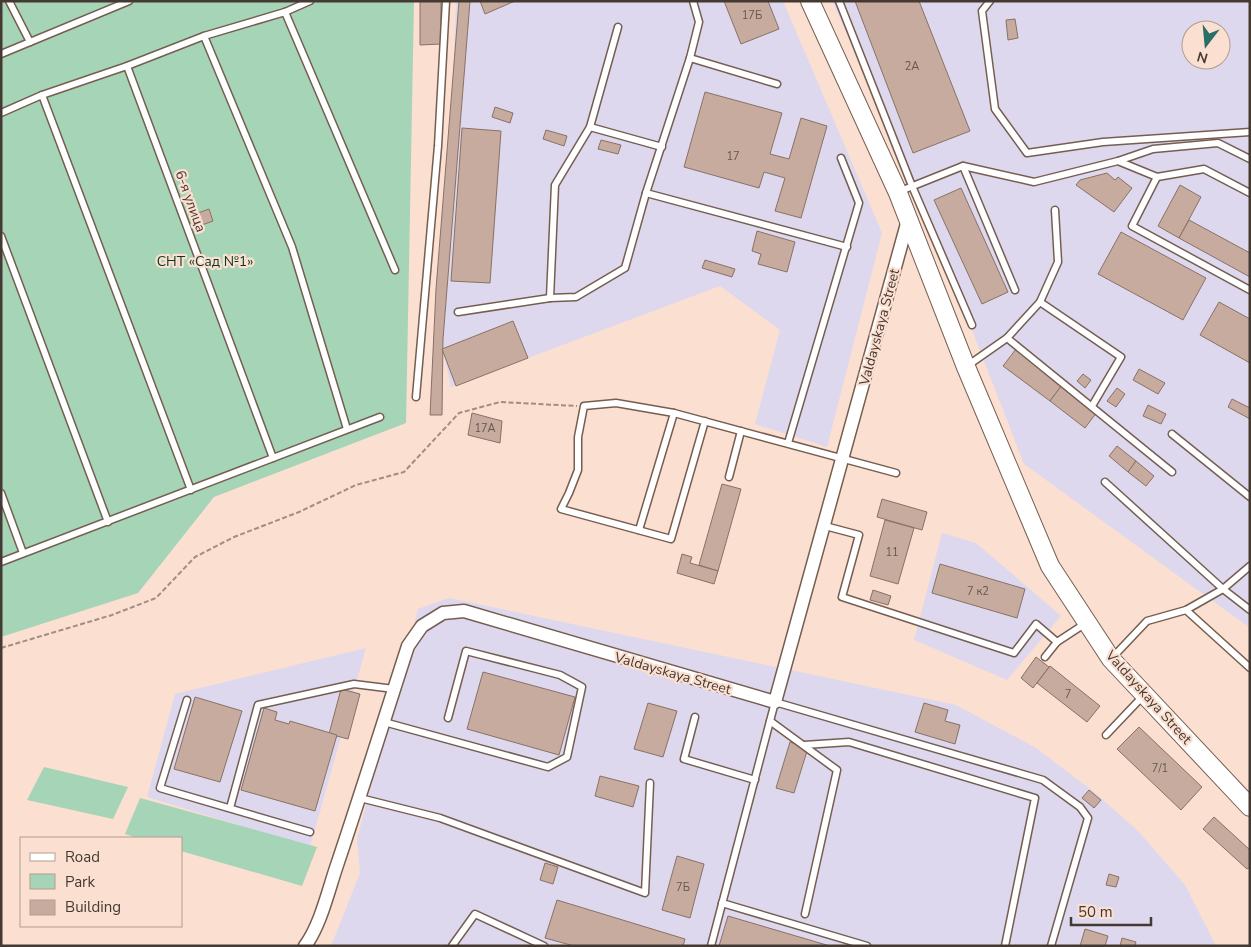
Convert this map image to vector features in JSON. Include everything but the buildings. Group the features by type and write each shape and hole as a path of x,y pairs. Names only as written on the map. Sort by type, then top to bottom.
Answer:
{"street":[{"name":"Valdayskaya Street","path":"810,1 905,189 908,220 966,367 1050,566 1111,659 1250,807"},
{"name":"Valdayskaya Street","path":"305,946 319,917 360,798 408,646 422,626 443,613 464,611 775,702 908,220"}],"lane":[{"path":"9,1 30,42"},
{"path":"1,113 42,95 127,66 204,36 285,12 310,1"},
{"path":"416,397 438,146 446,1"},
{"path":"458,312 550,298 576,297 625,268 646,193 690,58 699,22 693,1"},
{"path":"840,1 905,189 972,325"},
{"path":"990,1 982,12 995,109 1027,153 1103,142 1250,132"},
{"path":"1,54 127,2"},
{"path":"285,12 395,270"},
{"path":"550,298 555,185 590,127 618,26"},
{"path":"204,36 292,247 347,429"},
{"path":"690,58 777,84"},
{"name":"6-я улица","path":"127,66 273,458"},
{"path":"42,95 191,490"},
{"path":"590,127 662,147"},
{"path":"905,189 963,166 1034,182 1118,161 1153,149 1218,143 1250,159"},
{"path":"788,443 859,203 842,158"},
{"path":"1118,161 1157,177 1204,169 1250,193"},
{"path":"963,166 1015,290"},
{"path":"1157,177 1132,226 1250,290"},
{"path":"646,193 847,247"},
{"path":"966,367 1007,338 1040,302 1058,262 1055,210"},
{"path":"1,236 108,522"},
{"path":"1040,302 1121,357 1092,406"},
{"path":"1007,338 1172,472"},
{"path":"705,421 671,539 561,509 578,470 578,438 584,406 616,403 674,413 705,421 741,431 788,443 896,473"},
{"path":"639,530 674,413"},
{"path":"1,562 380,416"},
{"path":"729,477 741,431"},
{"path":"1172,434 1250,497"},
{"path":"1106,482 1223,589 1250,610"},
{"path":"1,493 23,553"},
{"path":"825,526 859,535 842,597 1014,653 1036,624 1057,642"},
{"path":"1111,659 1147,621 1186,610 1223,589 1250,566"},
{"path":"1186,610 1250,668"},
{"path":"1045,657 1057,642 1087,622"},
{"path":"384,722 548,766 567,757 582,687 560,675 466,651 448,718"},
{"path":"230,808 258,705 354,684 394,690"},
{"path":"1106,735 1144,694"},
{"path":"187,700 160,788 310,832"},
{"path":"711,946 775,702 1043,780 1080,807 1088,818 1051,946"},
{"path":"695,718 684,759 755,780"},
{"path":"770,721 837,770 806,914"},
{"path":"804,745 849,742 1035,798 1005,946"},
{"path":"360,798 440,818 645,893 650,784"},
{"path":"722,903 867,946"},
{"path":"452,946 475,914 544,946"}],"path":[{"path":"1,648 112,615 156,598 194,557 226,541 299,512 356,485 404,472 459,413 500,402 584,406"}],"shaded area":[{"path":"456,1 783,1 882,233 827,447 755,424 780,330 720,286 451,387 443,350"},
{"path":"832,1 1250,1 1250,628 1024,464 909,168"},
{"path":"942,533 976,543 1061,616 1007,680 914,640"},
{"path":"449,598 956,705 1036,748 1094,792 1139,832 1185,885 1216,946 331,946 360,873 357,839 418,609"},
{"path":"366,648 310,847 147,797 175,694"}],"green space":[{"name":"СНТ «Сад №1»","path":"1,1 414,1 406,423 214,497 138,593 1,637"},
{"path":"44,767 128,787 113,819 27,800"},
{"path":"140,798 317,847 302,886 182,851 182,837 135,837 125,834"}]}
